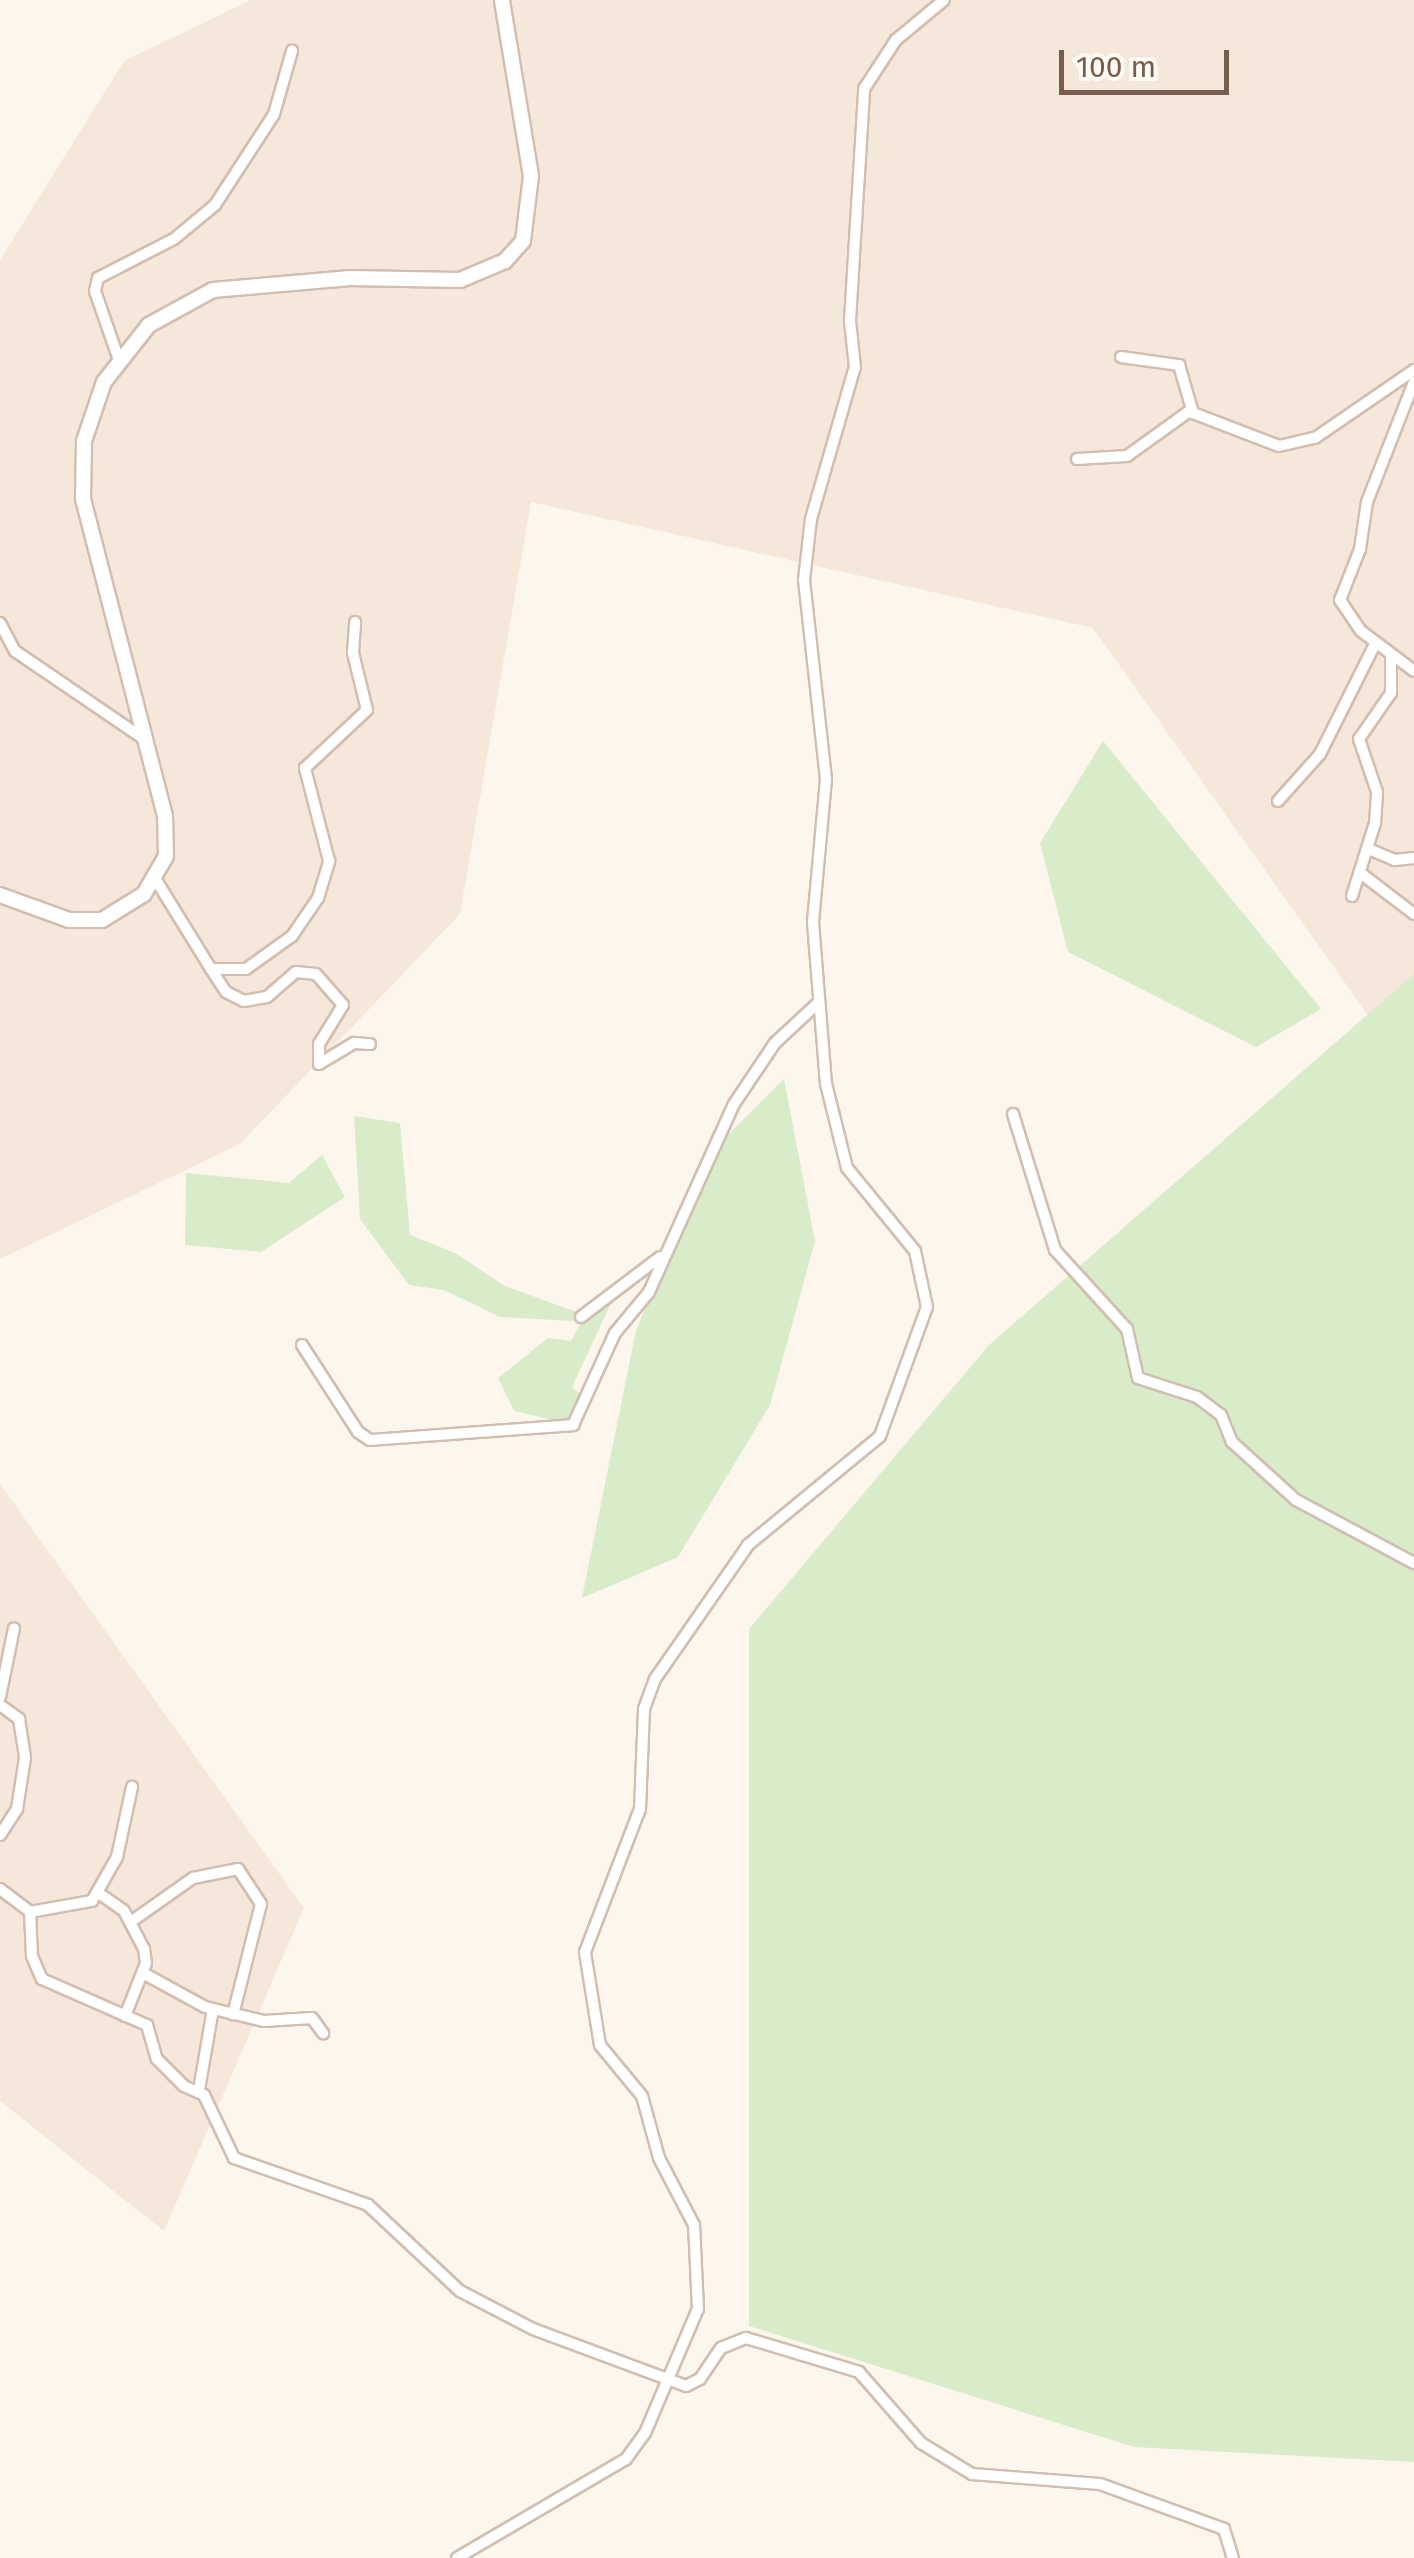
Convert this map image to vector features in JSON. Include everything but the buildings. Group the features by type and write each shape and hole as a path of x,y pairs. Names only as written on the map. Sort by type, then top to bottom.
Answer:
{"main road":[{"path":"0,895 85,922 116,914 156,880 167,836 81,478 93,407 119,360 159,318 213,290 316,279 460,280 505,261 523,241 532,176 502,0"}],"street":[{"path":"457,2558 626,2459 645,2433 698,2309 694,2226 659,2158 642,2096 600,2045 584,1966 589,1938 640,1809 644,1709 655,1679 748,1545 880,1436 927,1307 916,1252 847,1168 826,1084 817,1004 814,922 826,779 804,580 818,492 855,367 850,321 861,102 882,58 944,0"},
{"path":"119,360 95,291 98,278 182,234 215,206 274,114 292,51"},
{"path":"1121,357 1179,365 1188,378 1191,410"},
{"path":"1191,410 1265,444 1294,445 1315,438 1414,370"},
{"path":"1414,382 1367,502 1360,549 1340,600 1375,644 1414,671"},
{"path":"1077,459 1127,456 1191,410"},
{"path":"211,969 232,972 258,964 292,936 318,898 328,844 305,768 367,710 353,653 354,622"},
{"path":"0,623 15,651 144,739"},
{"path":"1278,801 1320,754 1375,644"},
{"path":"1352,896 1371,850 1377,792 1359,739 1395,683 1390,654"},
{"path":"1371,850 1395,860 1414,858"},
{"path":"1362,875 1414,914"},
{"path":"156,880 226,992 244,1001 267,997 296,972 316,974 342,1005 319,1044 319,1064 354,1043 370,1044"},
{"path":"302,1344 370,1440 572,1424 591,1396 605,1349 649,1292 661,1256 734,1104 775,1043 817,1004"},
{"path":"1012,1114 1055,1250 1127,1329 1138,1378 1198,1396 1222,1415 1232,1442 1296,1500 1414,1564"},
{"path":"581,1316 661,1256"},
{"path":"0,1834 17,1809 25,1758 18,1719 0,1701 14,1628"},
{"path":"0,1889 30,1912 80,1907 100,1894 124,1835 132,1787"},
{"path":"132,1921 192,1878 238,1870 261,1904 233,2015"},
{"path":"100,1894 132,1921 144,1949 143,1973 125,2016"},
{"path":"30,1912 32,1956 42,1979 148,2025 156,2059 184,2086 199,2090"},
{"path":"143,1973 213,2009 233,2015 312,2018 322,2033"},
{"path":"213,2009 199,2090 238,2162 285,2171 368,2205 460,2291 533,2329 668,2379 696,2383 721,2348 756,2339 859,2372 921,2443 972,2474 1100,2484 1224,2529 1233,2558"}],"shaded area":[{"path":"251,0 1414,0 1414,1080 1093,628 531,502 460,914 240,1144 0,1259 0,260 124,61"},
{"path":"0,1484 304,1908 164,2231 0,2101"}],"green space":[{"path":"1103,741 1321,1009 1256,1047 1068,952 1040,843"},
{"path":"1414,974 1414,2462 1134,2447 749,2326 749,1629 989,1345"},
{"path":"784,1079 815,1241 770,1405 678,1557 582,1598 636,1330 713,1150"},
{"path":"354,1116 400,1123 410,1235 455,1253 505,1286 579,1313 573,1321 500,1317 444,1290 409,1285 360,1219"},
{"path":"322,1155 345,1197 261,1252 185,1245 186,1173 289,1183"},
{"path":"615,1295 572,1387 584,1397 575,1425 514,1411 498,1378 548,1338 571,1341 592,1301"}]}
